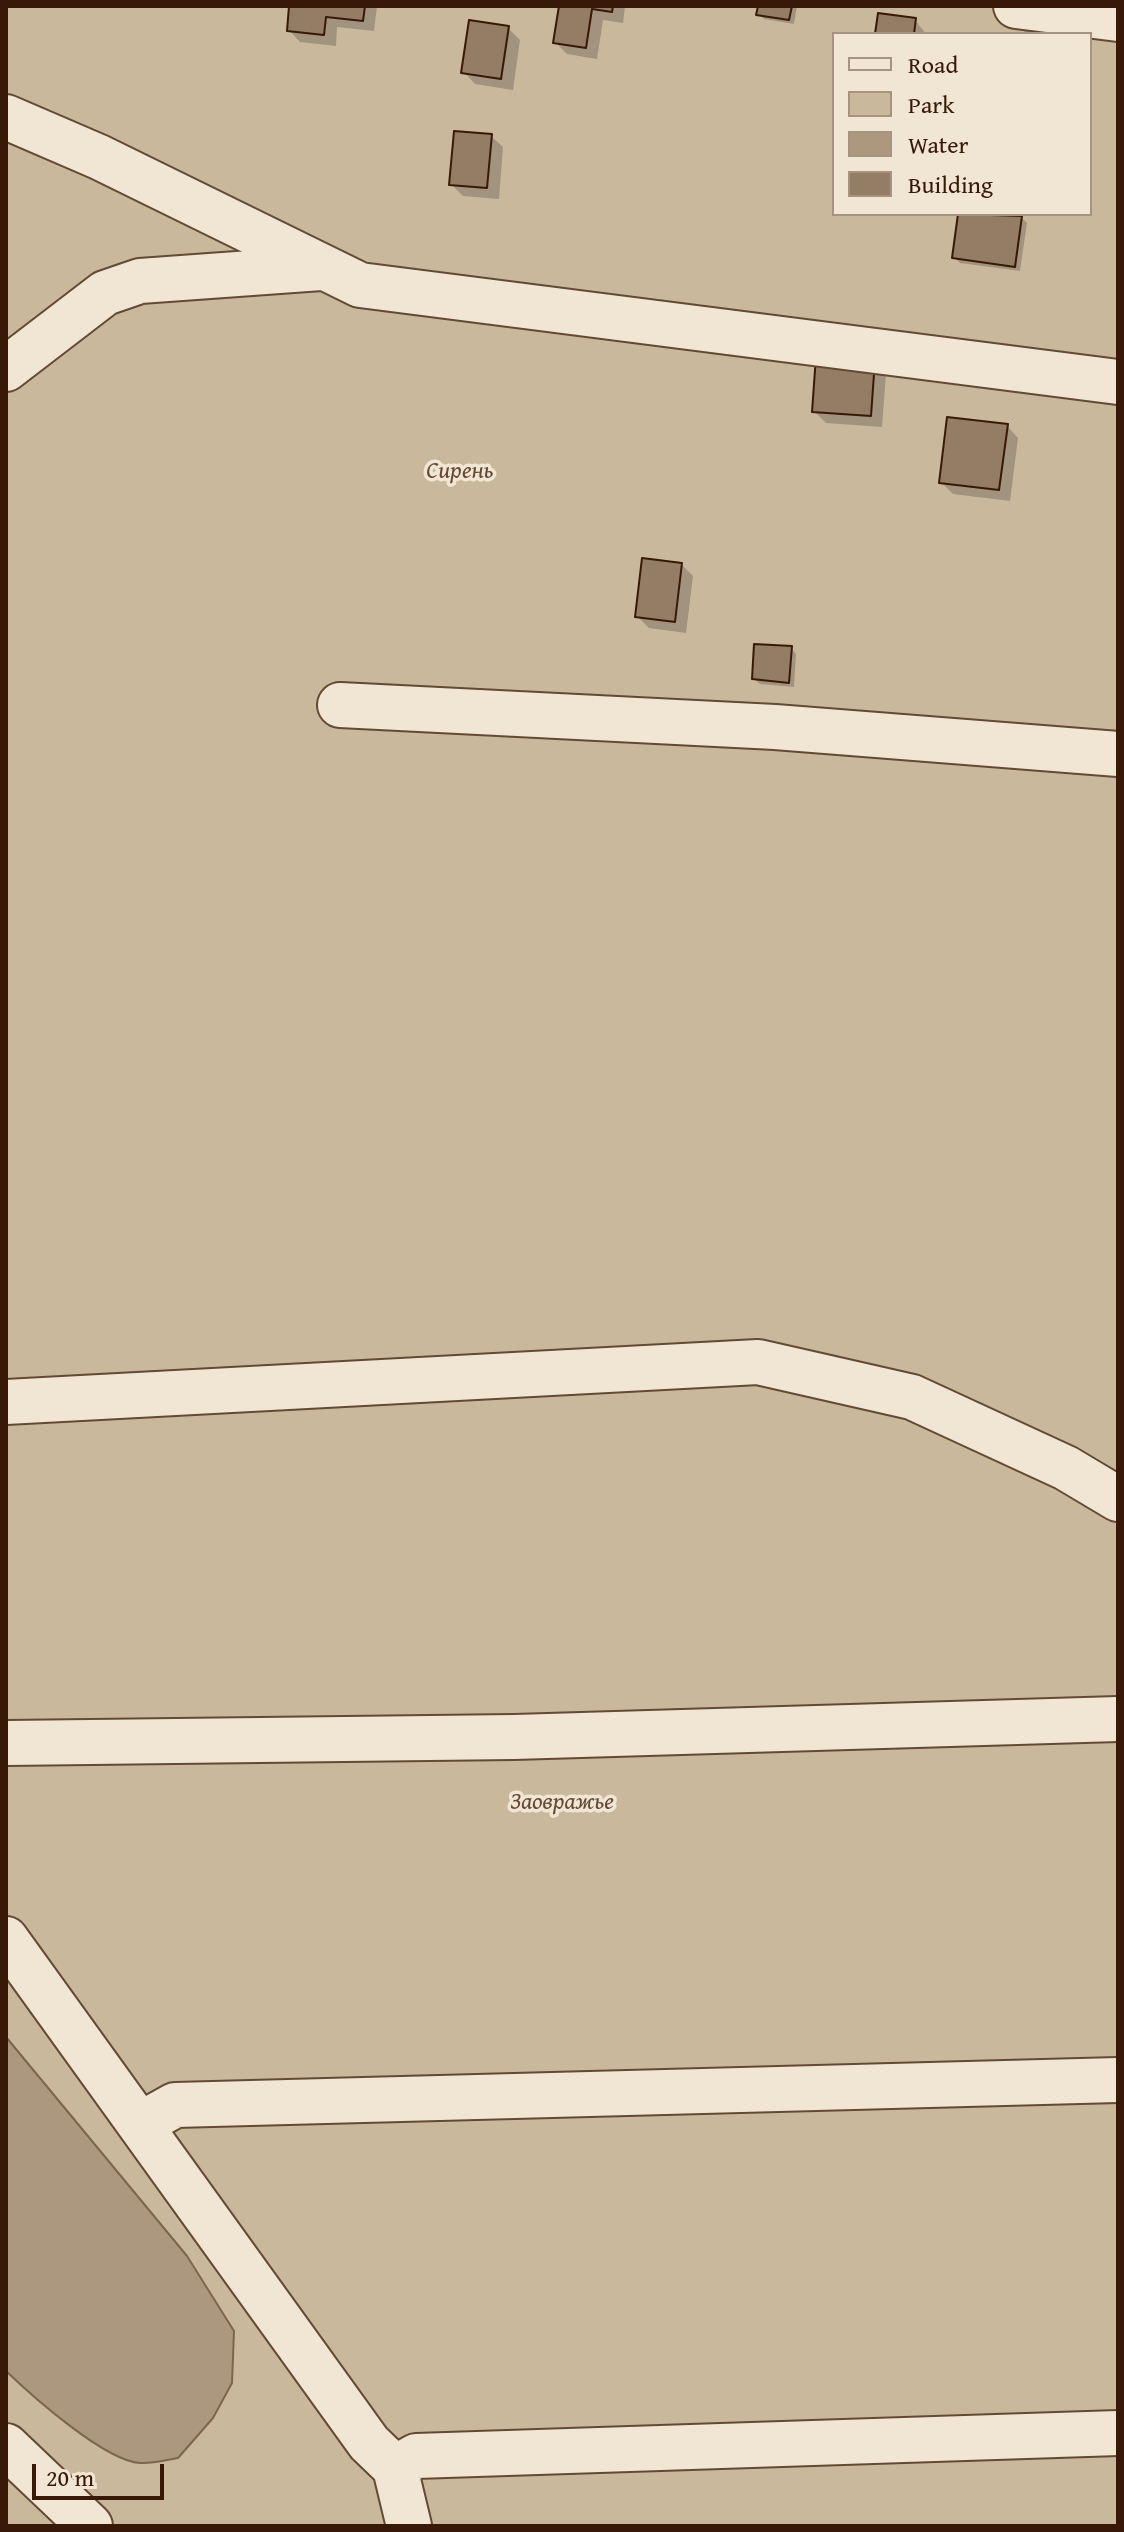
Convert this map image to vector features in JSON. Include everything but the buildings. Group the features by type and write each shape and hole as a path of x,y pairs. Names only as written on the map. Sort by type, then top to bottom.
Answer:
{"lane":[{"path":"1016,6 1118,19"},
{"path":"6,117 99,157 360,285 1118,382"},
{"path":"6,369 105,293 140,281 323,267"},
{"path":"340,705 775,727 1118,754"},
{"path":"6,1402 758,1362 912,1397 1066,1468 1118,1499"},
{"path":"6,1743 514,1737 1118,1719"},
{"path":"6,1939 369,2443 395,2468 409,2526"},
{"path":"141,2124 175,2105 1118,2080"},
{"path":"395,2468 416,2456 1118,2433"},
{"path":"6,2446 90,2526"}],"green space":[{"name":"Заовражье","path":"6,6 1118,6 1118,2526 6,2526"}],"water":[{"path":"6,2037 187,2256 234,2331 232,2383 213,2418 178,2458 140,2463 108,2451 70,2426 6,2371"}],"park label":[{"name":"Сирень","path":"460,472"}]}
